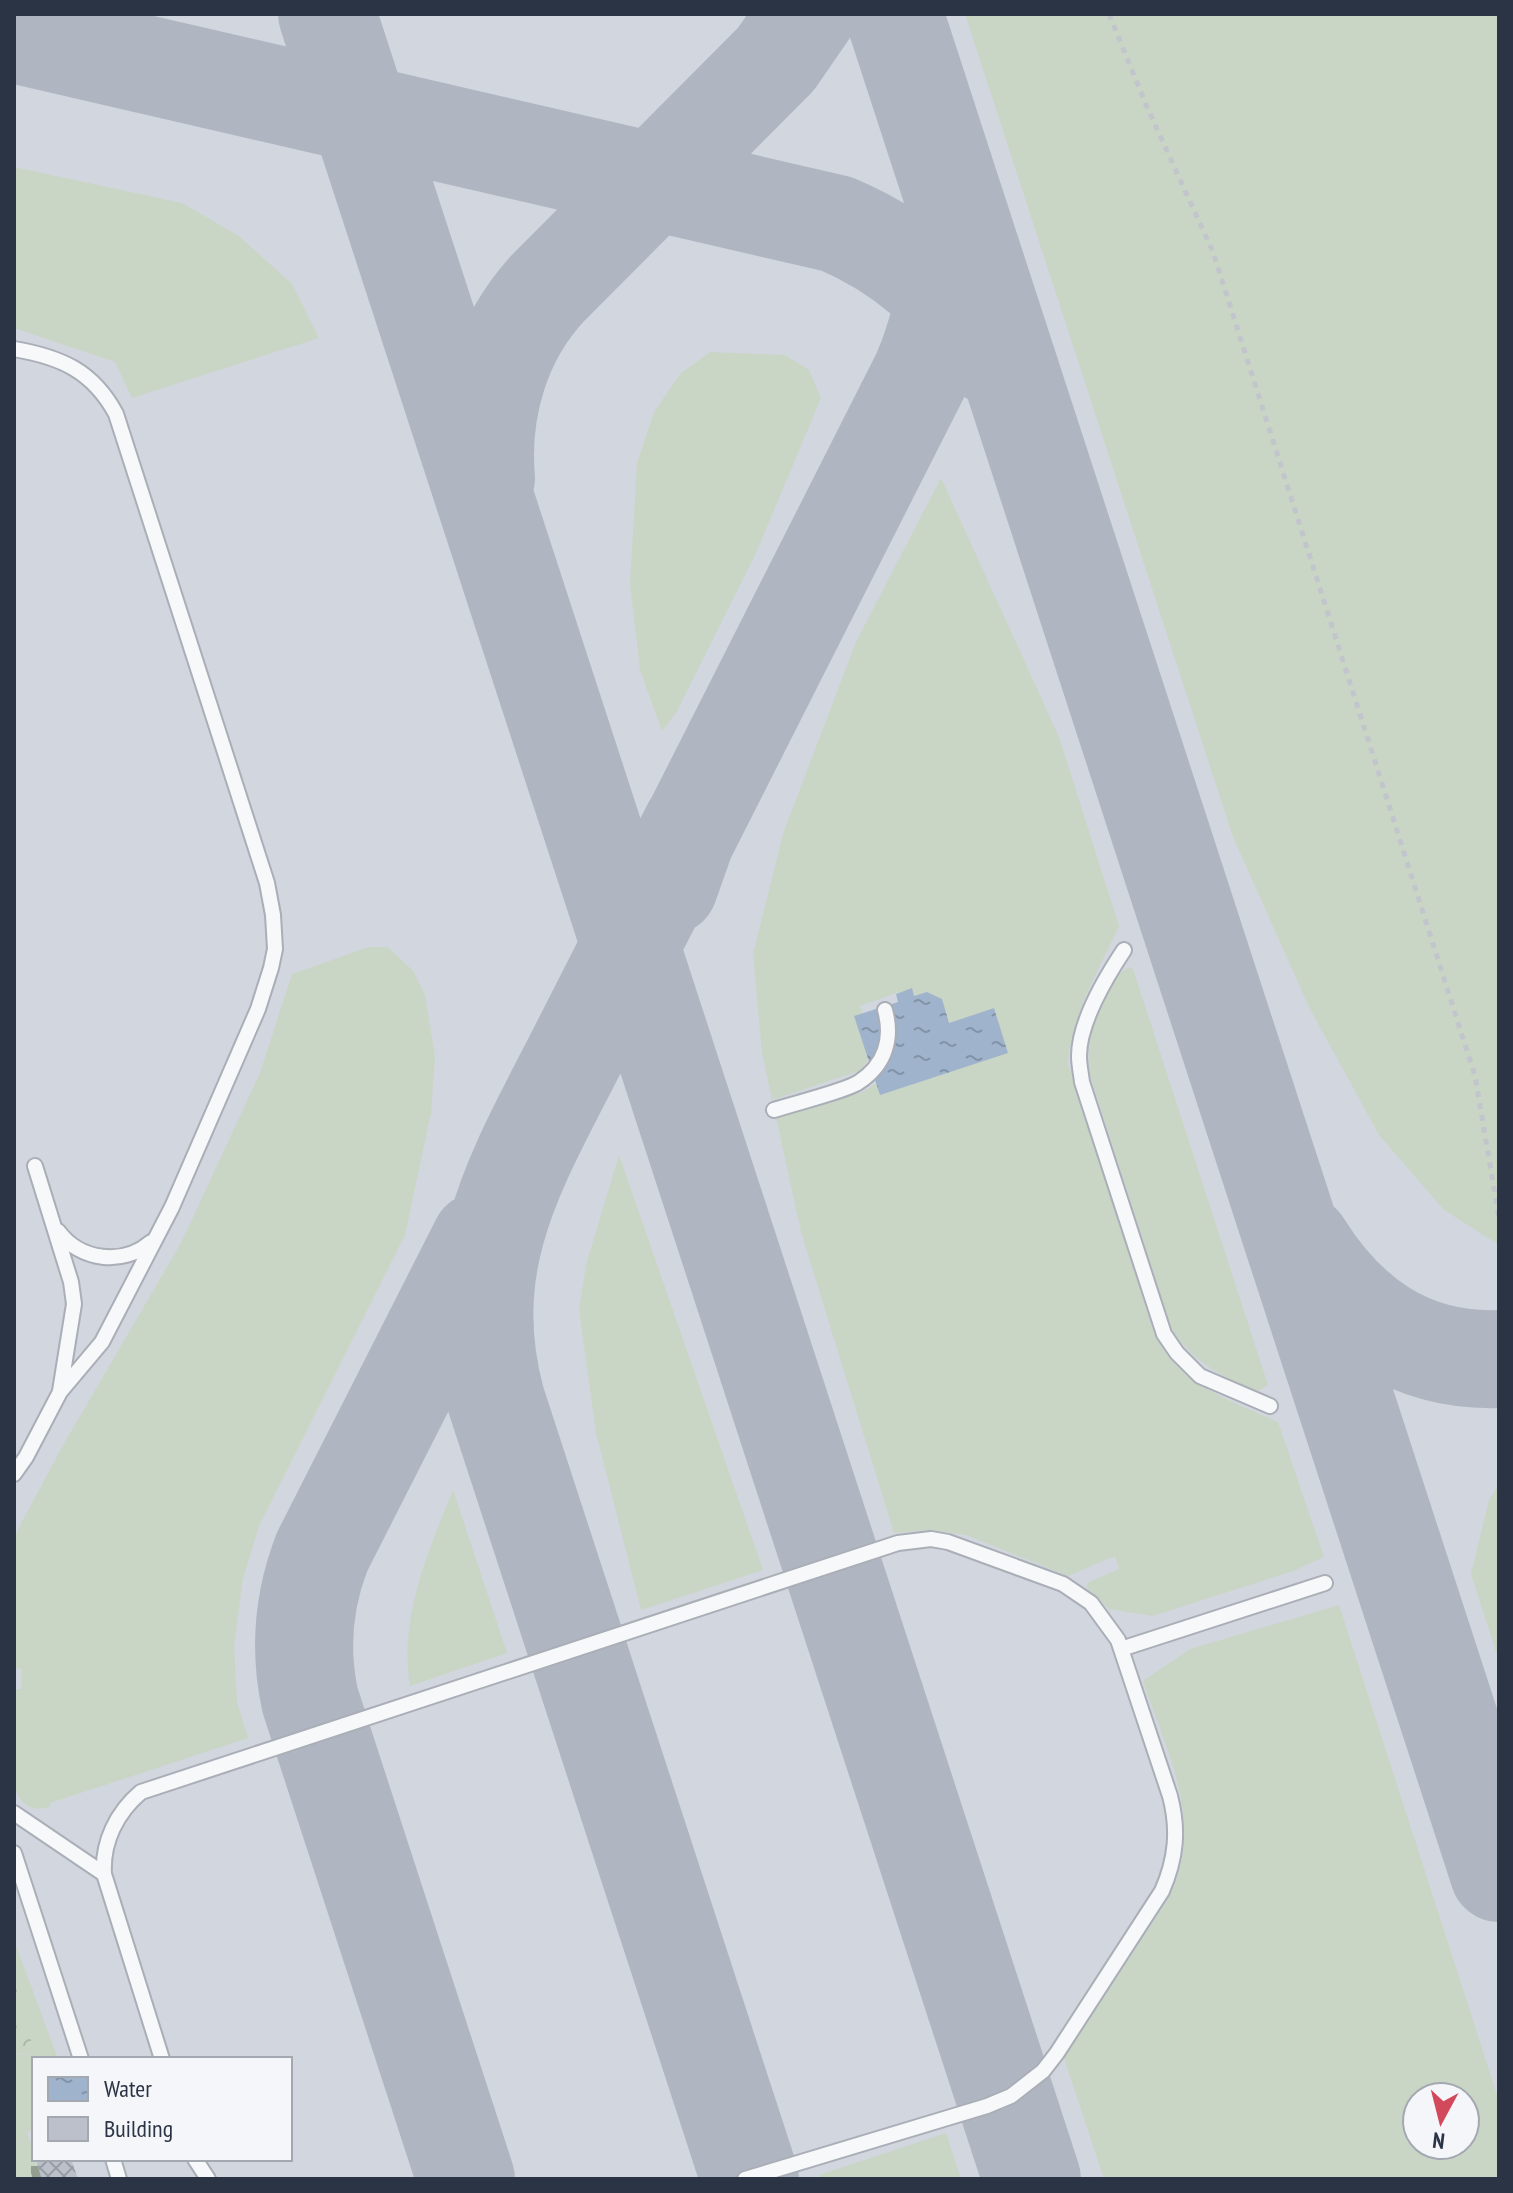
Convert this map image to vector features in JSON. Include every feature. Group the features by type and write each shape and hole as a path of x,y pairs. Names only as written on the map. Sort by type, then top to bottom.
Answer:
{"lane":[{"path":"14,349 59,361 79,371 105,395 116,414 267,883 275,949 266,986 156,1239 102,1342 60,1392 14,1474"},
{"path":"1124,950 1107,975 1088,1019 1079,1053 1082,1082 1164,1334 1177,1353 1200,1376 1270,1406"},
{"path":"774,1110 859,1083 885,1054 889,1024 885,1010"},
{"path":"35,1166 71,1282 74,1304 60,1392"},
{"path":"53,1224 66,1242 79,1252 96,1256 127,1256 142,1250 156,1239"},
{"path":"161,2057 104,1874 107,1843 121,1812 141,1792 898,1543 931,1539 948,1542 1063,1584 1091,1603 1110,1626 1121,1649 1172,1804 1176,1828 1173,1860 1162,1891 1057,2053 1027,2086 987,2106 745,2179"},
{"path":"1121,1649 1325,1583"},
{"path":"14,1813 104,1874"},
{"path":"14,1853 80,2057"},
{"path":"196,2161 208,2179"}],"path":[{"path":"1109,14 1147,107 1213,252 1475,1076 1499,1218"}],"shaded area":[{"path":"14,14 1499,14 1499,2179 14,2179"}],"green space":[{"path":"965,14 1499,14 1499,1245 1444,1210 1379,1135 1310,1009 1233,837"},
{"path":"14,167 182,203 239,236 292,284 319,338 132,398 115,362 14,328"},
{"path":"710,352 785,355 809,370 821,398 756,553 676,713 662,731 640,670 630,584 637,463 654,412 681,373"},
{"path":"941,478 1059,737 1119,926 1080,1010 1068,1064 1153,1330 1162,1348 1189,1377 1223,1398 1278,1422 1324,1557 1293,1571 1153,1616 1109,1609 1086,1587 1089,1582 1119,1569 1115,1556 1068,1576 966,1535 930,1530 894,1533 801,1232 776,1117 860,1093 877,1083 907,1019 899,992 860,1006 870,1045 862,1070 772,1100 762,1053 753,954 784,831 856,642"},
{"path":"369,947 388,947 413,971 425,995 435,1057 431,1113 405,1235 259,1526 243,1579 234,1645 237,1702 248,1738 50,1803 51,1806 32,1808 23,1802 14,1786 14,1689 21,1689 22,1669 14,1668 14,1541 18,1529 181,1243 260,1073 292,974"},
{"path":"1128,967 1133,969 1268,1385 1256,1392 1197,1358 1171,1327 1090,1075 1089,1046 1095,1016 1108,989"},
{"path":"619,1155 763,1570 641,1610 596,1433 579,1310 586,1265"},
{"path":"1499,1484 1499,1661 1471,1574 1489,1500"},
{"path":"453,1490 507,1653 410,1686 408,1660 412,1610 426,1561"},
{"path":"1339,1605 1499,2101 1499,2179 1104,2179 1064,2058 1168,1899 1179,1872 1184,1844 1184,1817 1172,1762 1143,1681 1190,1649"},
{"path":"14,1940 57,2057 32,2057 32,2130 27,2132 32,2161 36,2161 42,2179 14,2179 14,2054 35,2056 14,1974"},
{"path":"14,1974 35,2056 14,2053"},
{"path":"946,2133 961,2179 820,2179 819,2175"}],"water":[{"path":"912,988 914,996 927,992 942,999 949,1023 994,1008 1008,1053 880,1095 854,1016 898,1002 896,994"}],"building":[{"path":"37,2161 72,2161 78,2179 42,2179"}],"taxiway":[{"path":"327,14 1032,2179"},
{"path":"486,479 487,427 497,376 506,352 532,307 776,59 807,14"},
{"path":"894,14 1499,1873"},
{"path":"14,34 837,224 884,248 924,278 960,314 991,356"},
{"path":"669,886 686,838 921,374 942,310 950,243"},
{"path":"692,825 517,1171 501,1213 490,1256 485,1301 486,1349 496,1400 750,2179"},
{"path":"466,2179 310,1700 304,1644 307,1607 322,1552 480,1241"},
{"path":"1302,1244 1339,1293 1384,1330 1409,1343 1437,1352 1467,1358 1499,1359"}]}
